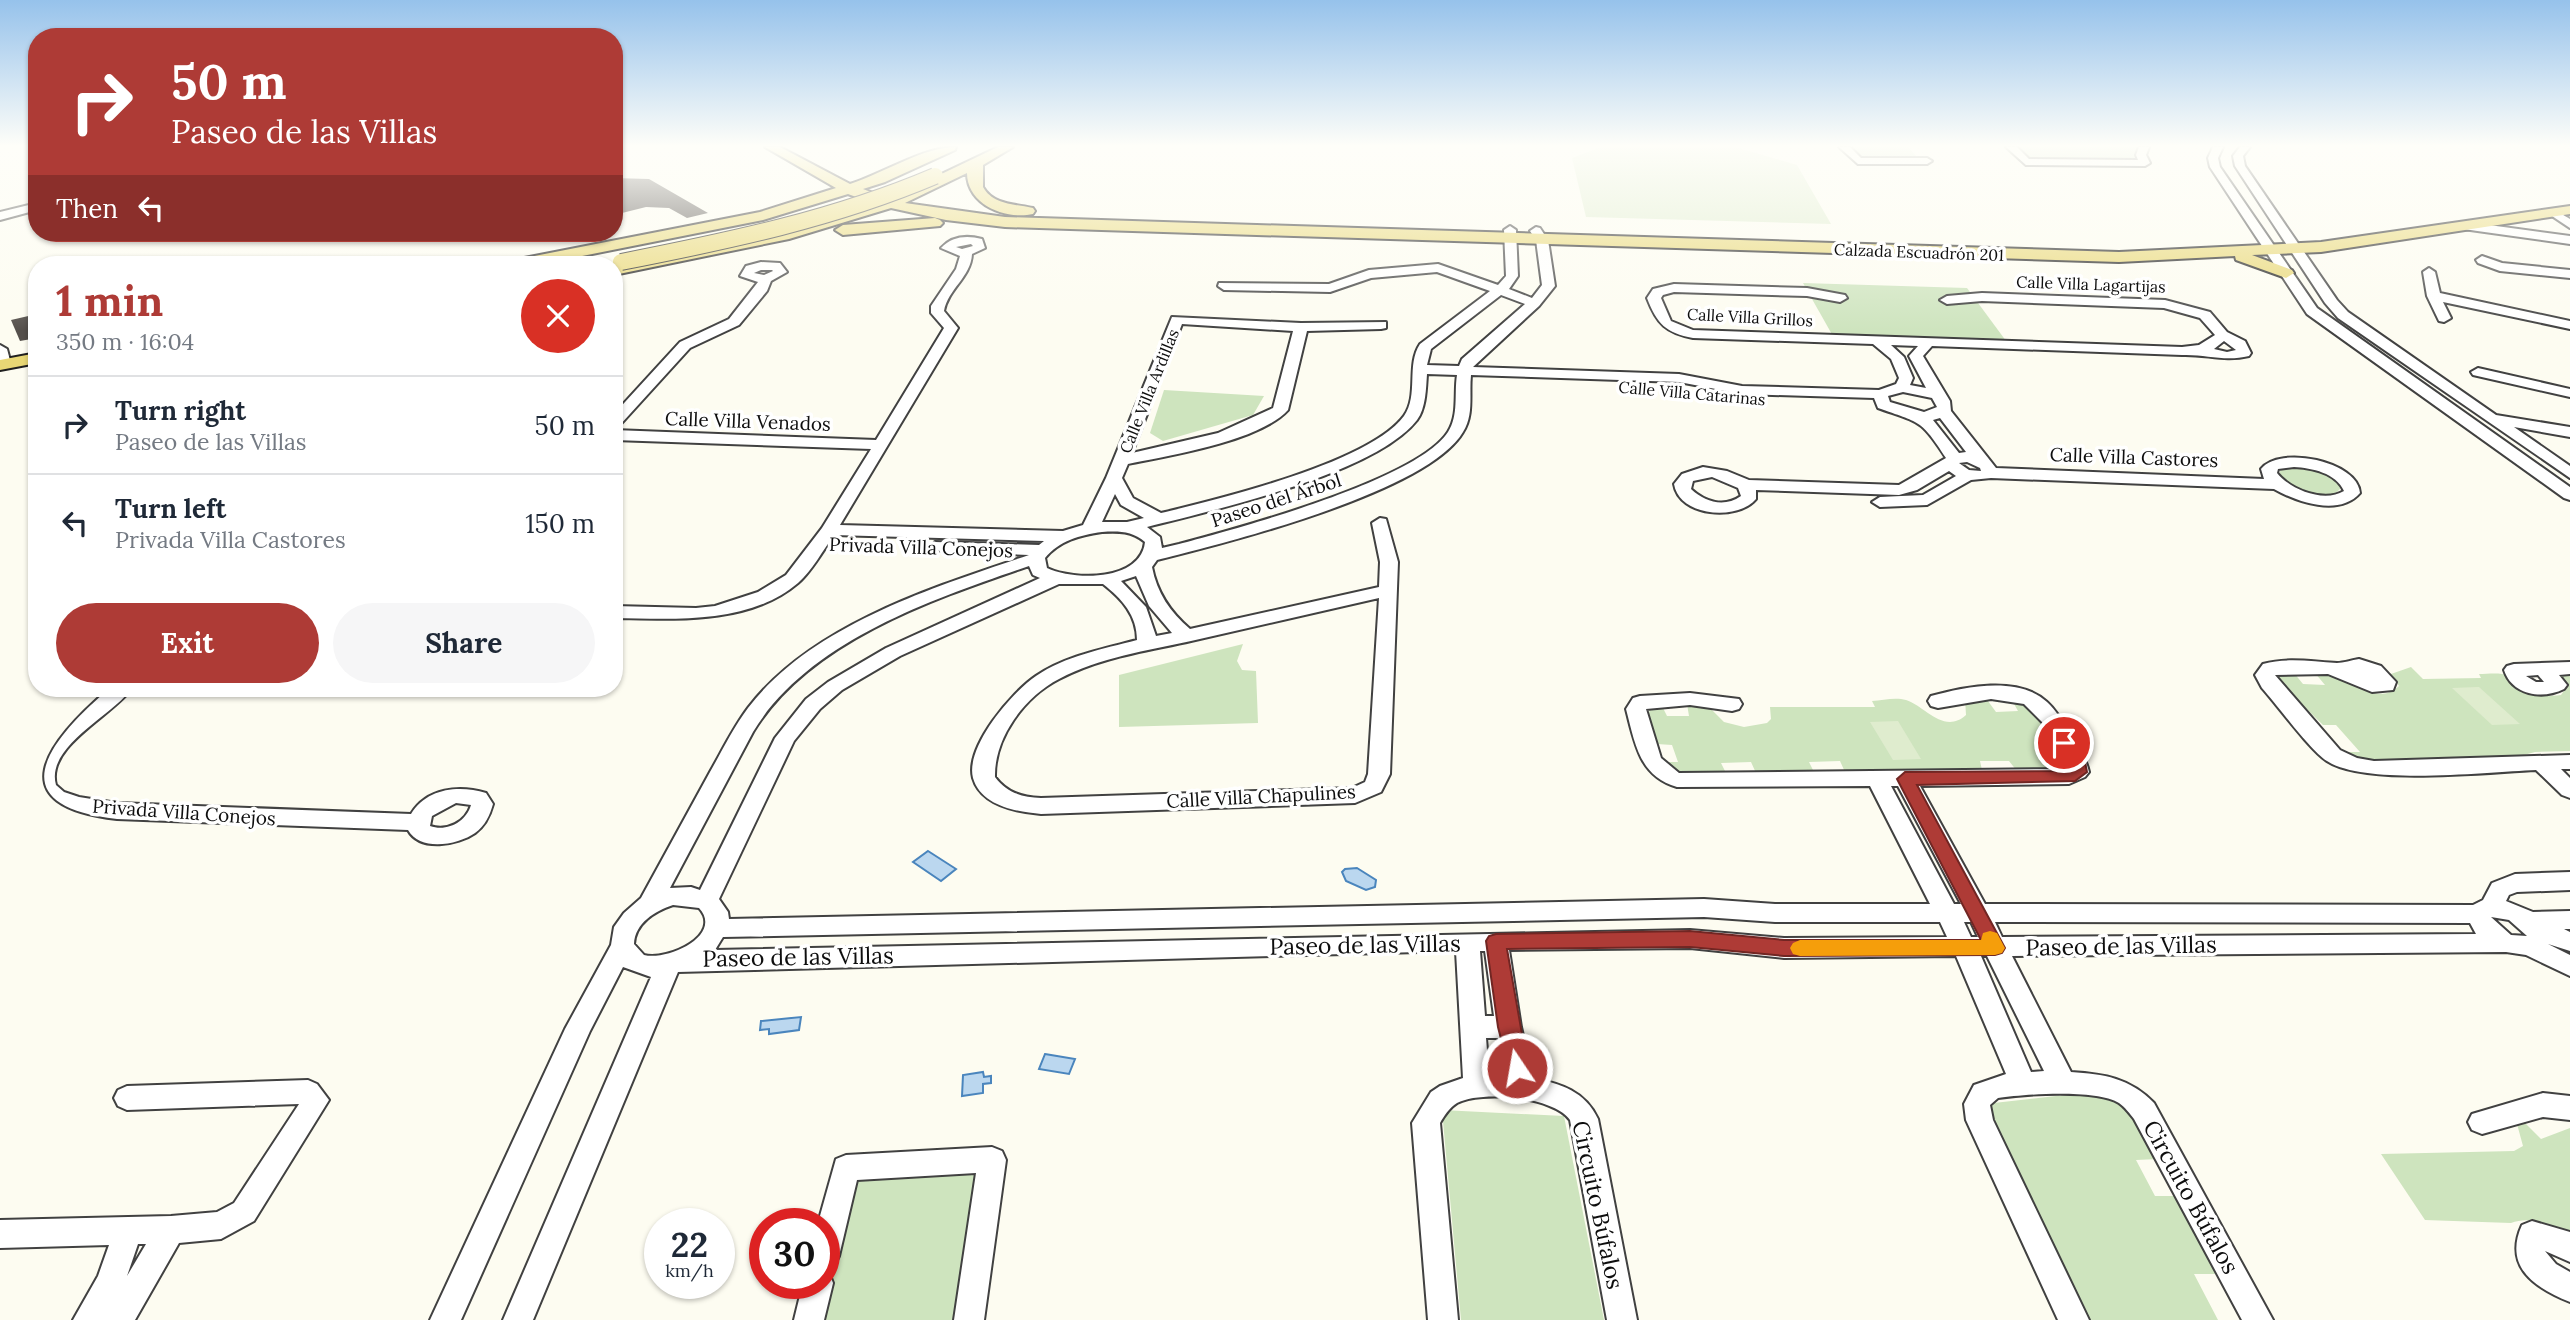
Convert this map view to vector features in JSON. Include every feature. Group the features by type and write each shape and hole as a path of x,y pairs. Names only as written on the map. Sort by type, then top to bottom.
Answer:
{"main road":[{"path":"561,256 734,223 787,209"},
{"path":"604,256 740,230 823,209"},
{"path":"842,220 850,211 847,209"},
{"path":"623,261 752,236 853,209"},
{"path":"623,268 772,239 876,209"},
{"name":"Calzada Escuadrón 201","path":"915,209 932,214 1005,222 1510,235"},
{"name":"Calzada Escuadrón 201","path":"936,209 964,213 2046,256 2221,254 2516,209"},
{"path":"1011,209 1071,217"},
{"name":"Calzada Escuadrón 201","path":"2294,244 2322,247 2570,210"},
{"path":"772,239 890,226 1005,222"},
{"name":"Calzada Escuadrón 201","path":"1539,236 2072,249 2267,247"},
{"path":"2306,265 2310,255 2322,247"},
{"path":"2221,254 2257,261 2286,273"},
{"path":"1,364 28,360"},
{"path":"1,364 28,369"}],"street":[{"path":"0,216 27,209"},
{"path":"2242,209 2312,311 2570,495"},
{"path":"2269,209 2332,303 2343,315 2570,473"},
{"path":"2553,212 2570,224"},
{"path":"2466,226 2570,240"},
{"name":"Paseo del Árbol","path":"1065,536 1090,529 1128,527 1264,491 1384,442 1410,418 1421,354 1425,346 1508,284 1512,276 1510,235"},
{"path":"1463,375 1476,351 1534,303 1549,286 1539,236"},
{"path":"825,536 950,332 950,324 939,315 938,307 964,267 967,253"},
{"path":"2491,258 2568,272 2500,267 2483,260 2491,258"},
{"path":"1224,286 1330,288 1369,274 1438,268 1534,303"},
{"path":"2430,272 2434,296 2444,318"},
{"name":"Calle Villa Venados","path":"623,413 677,351 689,342 734,322 762,288 765,279"},
{"name":"Calle Villa Grillos","path":"1840,298 1807,292 1674,288 1658,292 1654,298 1662,320 1682,332 1928,343"},
{"path":"2434,296 2570,325"},
{"name":"Calle Villa Lagartijas","path":"1928,343 2201,350 2227,356 2245,353 2240,344 2222,335 2205,315 2165,304 1982,298 1947,300"},
{"name":"Calle Villa Ardillas","path":"1090,529 1114,478 1177,320 1301,327 1381,325"},
{"name":"Calle Villa Ardillas","path":"1121,460 1178,449 1220,437 1280,410 1301,327"},
{"path":"2201,350 2215,344 2222,335"},
{"path":"1877,341 1900,362 1906,378 1902,387 1881,400"},
{"path":"1928,343 1916,356 1943,401 1943,411 1984,465"},
{"path":"2570,382 2478,372 2570,393"},
{"name":"Calle Villa Catarinas","path":"1418,374 1651,387 1737,399 1881,400"},
{"name":"Paseo del Árbol","path":"1054,579 1085,582 1107,579 1148,561 1308,514 1345,499 1438,451 1448,442 1460,423 1464,401 1463,375"},
{"path":"1902,387 1937,395"},
{"path":"1881,400 1920,416 1935,429 1955,469 1969,475"},
{"path":"1920,416 1943,411"},
{"path":"2452,411 2570,432"},
{"name":"Calle Villa Venados","path":"623,435 881,445"},
{"path":"1969,457 1984,465 1927,500 1913,502 1748,489 1899,490 1911,487 1953,461 1969,457"},
{"name":"Calle Villa Castores","path":"1984,465 2273,479"},
{"name":"Calle Villa Ardillas","path":"1114,478 1127,501 1158,519"},
{"path":"1380,523 1389,562 1388,590"},
{"path":"1128,527 1147,534 1154,541 1148,561 1147,645"},
{"name":"Privada Villa Conejos","path":"623,612 696,614 743,605 792,579 825,536 914,539 1065,536"},
{"path":"445,1320 578,1028 621,948 627,925 650,904 748,722 776,688 802,664 830,645 890,615 1039,554 1065,536"},
{"name":"Privada Villa Conejos","path":"914,539 1039,554"},
{"path":"1039,554 1039,571 1054,579"},
{"path":"707,900 785,738 813,704 835,686 892,652 1054,579"},
{"path":"1107,579 1187,636"},
{"name":"Calle Villa Chapulines","path":"1388,590 1380,774 1373,787 1356,795 1041,806 1017,804 1000,797 989,788 982,770 985,759 1013,708 1030,690 1068,667 1147,645 1388,590"},
{"path":"2348,673 2304,666 2270,668 2265,675 2269,684 2333,755 2352,764 2374,768 2568,763"},
{"path":"2545,671 2570,668"},
{"path":"1732,705 1690,699 1640,703 1636,709 1653,768 1664,776 1677,780 2069,777 2078,772 2076,762 2039,704 2026,698 1969,694 1938,701"},
{"name":"Privada Villa Conejos","path":"112,697 60,744 46,764 46,784 50,793 62,800 97,808 173,813 417,822"},
{"path":"2541,763 2570,790"},
{"path":"1877,779 1965,948 2023,1083"},
{"path":"1905,779 1979,915 2063,1083"},
{"path":"2524,934 2485,929 2485,911 2500,889 2515,883 2570,881"},
{"path":"621,948 627,957 638,964 676,963 699,951 718,928 719,917 715,907 707,900 681,895 650,904"},
{"name":"Paseo de las Villas","path":"718,928 1704,908 1774,913 1949,915 2485,911"},
{"name":"Paseo de las Villas","path":"2524,934 2570,920"},
{"name":"Paseo de las Villas","path":"2524,934 2570,966"},
{"name":"Paseo de las Villas","path":"676,963 1496,941 1690,939 1784,948 1995,948 2524,934 2570,942"},
{"path":"1496,941 1508,1027 1522,1088"},
{"path":"1467,942 1477,1087"},
{"path":"518,1320 676,963"},
{"path":"1998,1023 2032,1022"},
{"path":"1473,1027 1508,1027"},
{"name":"Circuito Búfalos","path":"2074,1320 1980,1120 1976,1104 1984,1092 2023,1083 2063,1083 2127,1094 2144,1111 2258,1320"},
{"name":"Circuito Búfalos","path":"1443,1320 1426,1123 1438,1102 1453,1092 1477,1087 1545,1091 1575,1106 1584,1119 1622,1320"},
{"path":"0,1234 171,1230 221,1225 244,1212 314,1105 315,1097 309,1092 127,1098"},
{"path":"2482,1122 2543,1105 2570,1108"},
{"path":"836,1208 846,1168 992,1160 969,1320"},
{"path":"118,1320 171,1230"},
{"path":"88,1320 110,1283 128,1231"},
{"path":"2570,1248 2557,1240 2532,1235 2528,1246 2532,1261 2552,1280 2570,1287"},
{"path":"808,1320 814,1299"}],"green space":[{"path":"1584,209 1822,209 1831,224 1586,217"},
{"path":"1803,283 1967,288 2009,345 1834,338"},
{"path":"1164,390 1264,396 1253,415 1163,441 1150,433"},
{"path":"2296,466 2327,474 2340,484 2340,489 2333,494 2318,496 2300,490 2278,477 2281,469"},
{"path":"1243,644 1237,661 1242,670 1256,671 1258,723 1119,727 1119,675"},
{"path":"2411,667 2423,679 2481,678 2479,674 2502,674 2536,692 2552,696 2561,695 2566,688 2559,674 2570,670 2570,751 2535,752 2501,761 2372,764 2352,759 2346,752 2360,752 2336,725 2323,725 2280,683 2278,675 2294,673 2303,684 2325,685 2315,673 2336,673 2367,690 2382,694 2399,686 2391,674"},
{"path":"2479,687 2520,724 2492,725 2452,688"},
{"path":"1985,697 1996,712 2018,711 2013,702 2030,704 2053,736 2040,739 2051,753 2064,752 2068,771 2017,771 2009,761 1980,761 1982,770 1845,772 1840,761 1809,762 1814,772 1756,773 1751,762 1721,763 1726,773 1672,773 1663,762 1678,762 1672,745 1657,744 1648,717 1650,709 1663,708 1667,716 1689,716 1687,704 1709,707 1724,722 1744,727 1767,723 1771,719 1770,707 1875,707 1872,701 1898,699 1913,703 1942,721 1950,722 1966,715 1965,698"},
{"path":"1898,721 1921,759 1893,760 1870,722"},
{"path":"2082,1093 2123,1102 2158,1159 2136,1160 2155,1196 2177,1196 2219,1274 2194,1274 2218,1320 2085,1320 1985,1104"},
{"path":"1442,1110 1564,1116 1604,1320 1461,1320"},
{"path":"2525,1123 2541,1139 2570,1128 2570,1237 2549,1226 2527,1220 2511,1223 2425,1220 2381,1154 2514,1151 2523,1146 2517,1124"},
{"path":"985,1167 961,1320 818,1320 823,1299 840,1299 840,1230 854,1173"}],"water":[{"path":"928,851 956,869 941,881 913,862"},
{"path":"1357,868 1376,880 1375,887 1366,890 1346,881 1342,872 1345,869"},
{"path":"801,1017 799,1030 769,1034 769,1029 760,1030 761,1021"},
{"path":"1045,1054 1075,1059 1069,1074 1039,1069"},
{"path":"983,1072 984,1077 991,1076 991,1083 983,1084 983,1093 962,1096 963,1075"}],"building":[{"path":"623,209 640,209 623,213"},
{"path":"670,209 700,209 708,213 687,218"},
{"path":"28,316 28,340 20,341 11,320"}],"slow traffic":[{"path":"1800,948 1995,948 1990,938"}],"route":[{"path":"1517,1068 1508,1027 1496,941 1690,939 1784,948 1995,948 1905,779 2069,777 2078,772 2076,762 2064,743"}]}
